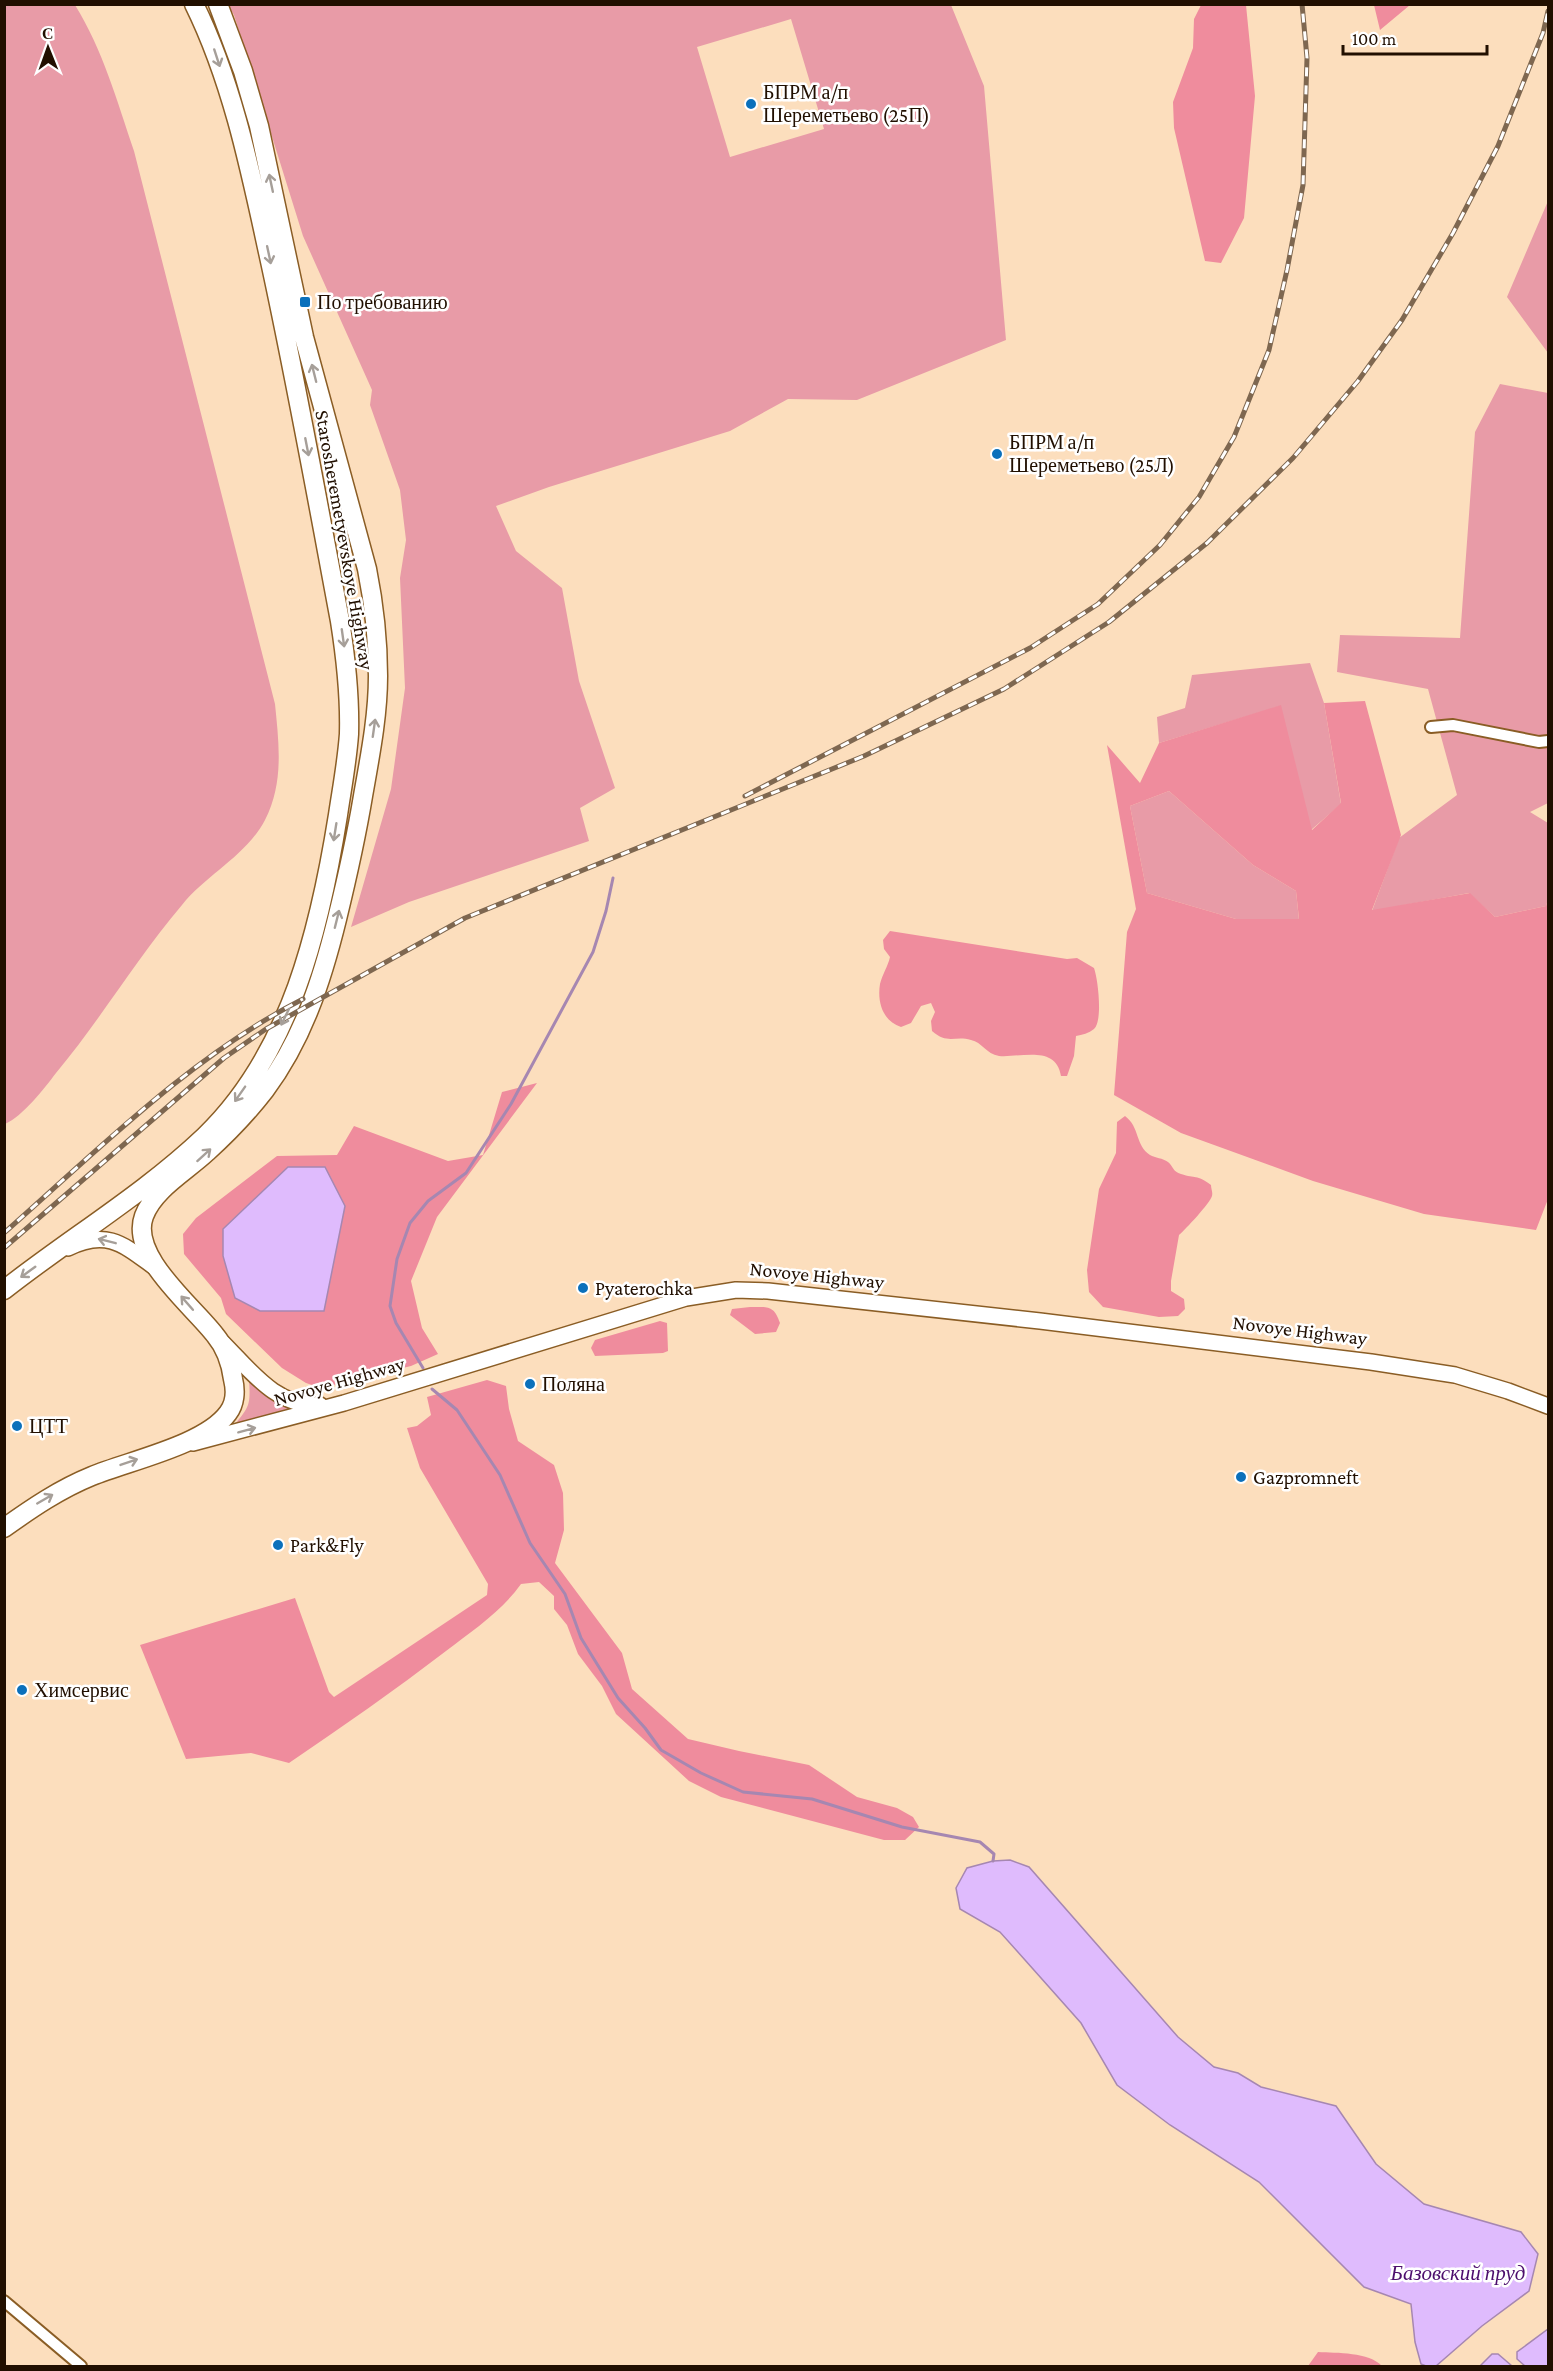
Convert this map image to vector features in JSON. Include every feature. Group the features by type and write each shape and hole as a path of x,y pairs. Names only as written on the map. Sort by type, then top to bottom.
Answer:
{"main road":[{"name":"Starosheremetyevskoye Highway","path":"4,1290 146,1186 206,1134 235,1101 258,1068 297,990 325,888 345,777 348,715 343,642 284,328 256,198 231,102 208,32 195,4"},
{"name":"Starosheremetyevskoye Highway","path":"169,1449 217,1424 229,1413 234,1399 235,1386 227,1356 217,1337 157,1269 144,1246 142,1226 145,1214 160,1193 207,1153 265,1090 304,1023 322,975 354,852 370,759 378,679 375,607 367,568 304,337 259,126 243,72 218,4"},
{"path":"53,1256 92,1238 105,1239 129,1249 157,1269"},
{"name":"Novoye Highway","path":"4,1528 33,1507 90,1476 169,1449 344,1403 686,1298 736,1290 768,1291 1040,1321 1371,1362 1455,1375 1485,1383 1548,1406"},
{"path":"217,1337 277,1395 292,1402 308,1405 344,1403"}],"street":[{"path":"1431,727 1453,725 1539,742 1548,741"},
{"path":"4,2301 81,2367"}],"shaded area":[{"path":"5,4 75,5 94,40 109,76 134,151 275,704 279,763 271,806 257,833 237,855 182,905 46,1087 26,1109 5,1124"},
{"path":"1374,4 1410,5 1380,30"},
{"path":"228,5 951,5 984,86 1006,340 857,400 788,399 730,431 549,487 496,506 516,551 562,588 579,681 615,788 580,808 589,841 409,902 351,927 391,789 405,688 400,578 406,540 400,490 370,405 372,390 303,236 234,15","holes":["791,19 824,129 730,157 697,47"]},
{"path":"1201,5 1246,5 1255,96 1244,218 1221,263 1205,261 1174,128 1173,102 1193,48 1194,19"},
{"path":"1548,201 1548,353 1507,297"},
{"path":"1500,384 1548,393 1548,803 1530,812 1548,823 1548,899 1546,906 1495,917 1469,893 1372,911 1399,838 1457,795 1428,689 1337,672 1340,635 1460,638 1475,432"},
{"path":"1310,663 1324,703 1341,804 1311,830 1280,706 1159,743 1157,717 1185,708 1192,675"},
{"path":"1365,701 1401,835 1372,910 1470,893 1495,917 1546,906 1548,899 1548,1199 1536,1230 1424,1214 1313,1181 1181,1133 1114,1095 1127,932 1136,909 1107,745 1140,783 1159,743 1281,705 1312,830 1341,803 1324,703","holes":["1169,791 1253,865 1296,891 1299,919 1236,919 1147,893 1130,806"]},
{"path":"1169,791 1253,865 1296,891 1299,920 1236,919 1147,893 1130,806"},
{"path":"890,931 1067,959 1077,958 1094,968 1099,1000 1097,1025 1090,1032 1076,1036 1074,1056 1067,1076 1061,1076 1058,1066 1045,1056 999,1056 975,1041 943,1038 932,1031 931,1021 935,1012 931,1003 921,1006 911,1023 901,1027 890,1020 883,1010 879,991 890,957 884,949 883,940"},
{"path":"537,1083 437,1217 411,1281 422,1328 438,1354 411,1366 321,1388 306,1383 282,1368 226,1314 221,1298 184,1254 183,1234 196,1218 277,1156 337,1155 354,1126 448,1161 483,1155 502,1092","holes":["235,1298 324,1310 260,1311"]},
{"path":"1125,1116 1133,1125 1145,1151 1166,1161 1178,1173 1199,1178 1211,1185 1210,1199 1179,1235 1171,1281 1171,1291 1184,1299 1185,1309 1178,1316 1159,1317 1103,1307 1089,1292 1087,1270 1099,1189 1116,1153 1117,1122"},
{"path":"766,1307 773,1310 780,1323 776,1332 755,1334 730,1315 732,1309"},
{"path":"660,1321 667,1323 668,1351 663,1353 595,1356 591,1348 595,1340"},
{"path":"249,1380 273,1399 292,1409 233,1427 247,1406"},
{"path":"487,1380 506,1386 509,1409 518,1441 554,1465 563,1493 564,1530 555,1563 622,1653 632,1689 688,1739 809,1765 857,1797 897,1808 913,1817 919,1827 905,1840 884,1840 721,1797 689,1781 616,1714 602,1686 578,1654 567,1625 554,1609 554,1596 539,1582 521,1584 496,1612 476,1628 388,1694 289,1763 251,1753 186,1759 140,1645 295,1598 329,1692 334,1697 487,1595 488,1584 420,1468 407,1428 417,1426 431,1415 427,1397"},
{"path":"1318,2352 1361,2356 1376,2361 1382,2366 1308,2366"}],"water":[{"path":"288,1167 325,1167 345,1206 324,1311 260,1311 235,1298 223,1256 223,1229"},
{"name":"Базовский пруд","path":"1010,1860 1029,1867 1178,2037 1214,2067 1238,2073 1261,2087 1336,2106 1376,2164 1424,2204 1521,2232 1538,2254 1529,2291 1482,2326 1436,2366 1421,2364 1415,2342 1411,2304 1364,2287 1259,2182 1170,2125 1117,2085 1081,2023 1000,1932 960,1909 956,1888 967,1868 993,1861"},
{"path":"1548,2329 1548,2366 1525,2366 1517,2359 1517,2352"},
{"path":"1492,2354 1498,2354 1512,2366 1480,2366"}],"waterway":[{"path":"423,1368 396,1323 390,1306 397,1259 410,1223 428,1201 466,1173 511,1104 593,952 606,911 613,878"},
{"path":"432,1389 457,1410 500,1475 530,1543 565,1594 581,1638 618,1698 661,1750 701,1773 743,1792 812,1799 902,1827 980,1842 994,1854 993,1861"}],"railway":[{"path":"745,796 1030,648 1098,604 1160,545 1199,497 1234,437 1269,350 1287,270 1303,185 1307,58 1302,4"},
{"path":"4,1248 224,1058 266,1029 465,918 864,756 1004,689 1109,622 1207,543 1293,458 1358,381 1402,320 1453,233 1498,146 1543,33 1548,11"},
{"path":"4,1233 110,1138 184,1076 262,1022 303,999"}],"place":[{"name":"БПРМ а/п Шереметьево (25П)","path":"751,104"},
{"name":"По требованию","path":"305,302"},
{"name":"БПРМ а/п Шереметьево (25Л)","path":"997,454"},
{"name":"Pyaterochka","path":"583,1288"},
{"name":"Поляна","path":"530,1384"},
{"name":"ЦТТ","path":"17,1426"},
{"name":"Gazpromneft","path":"1241,1477"},
{"name":"Park&Fly","path":"278,1545"},
{"name":"Химсервис","path":"22,1690"}]}
